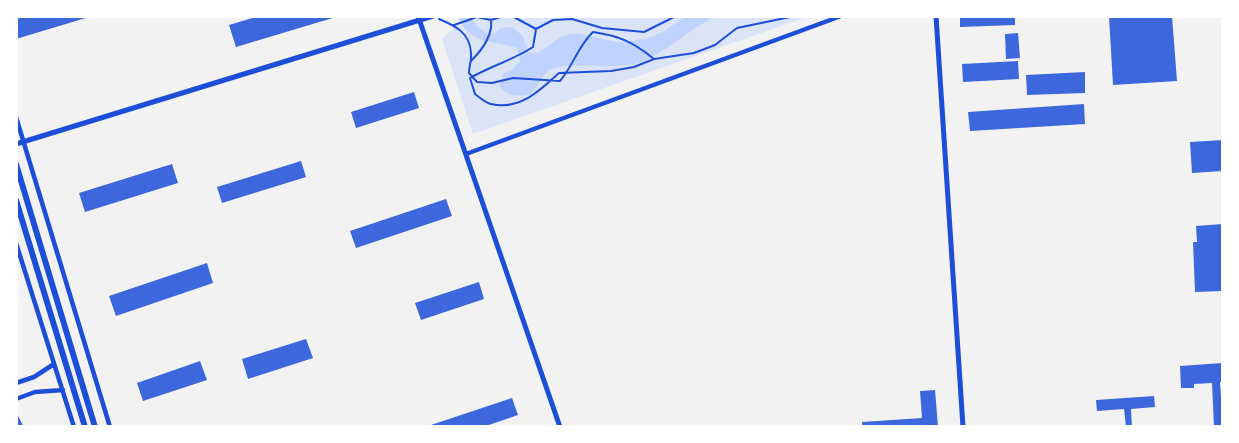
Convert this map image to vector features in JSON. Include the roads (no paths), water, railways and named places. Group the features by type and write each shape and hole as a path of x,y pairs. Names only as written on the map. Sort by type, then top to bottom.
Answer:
{"main road":[{"path":"16,164 95,427"},
{"path":"16,200 85,427"}],"street":[{"path":"16,144 419,18 433,16"},
{"path":"466,154 841,16"},
{"path":"936,16 963,427"},
{"path":"419,18 560,427"},
{"path":"16,117 110,427"},
{"path":"16,243 74,427"},
{"path":"16,382 34,378 54,364"},
{"path":"16,399 35,392 63,390"}],"water":[{"path":"457,16 471,16 480,29 494,34 501,28 512,27 523,36 528,52 538,53 559,38 569,34 579,34 617,42 633,41 663,32 686,16 717,16 661,52 641,62 618,66 564,66 554,68 545,74 531,94 518,96 506,92 499,86 503,74 513,69 520,61 517,48 475,37 463,26"}]}
